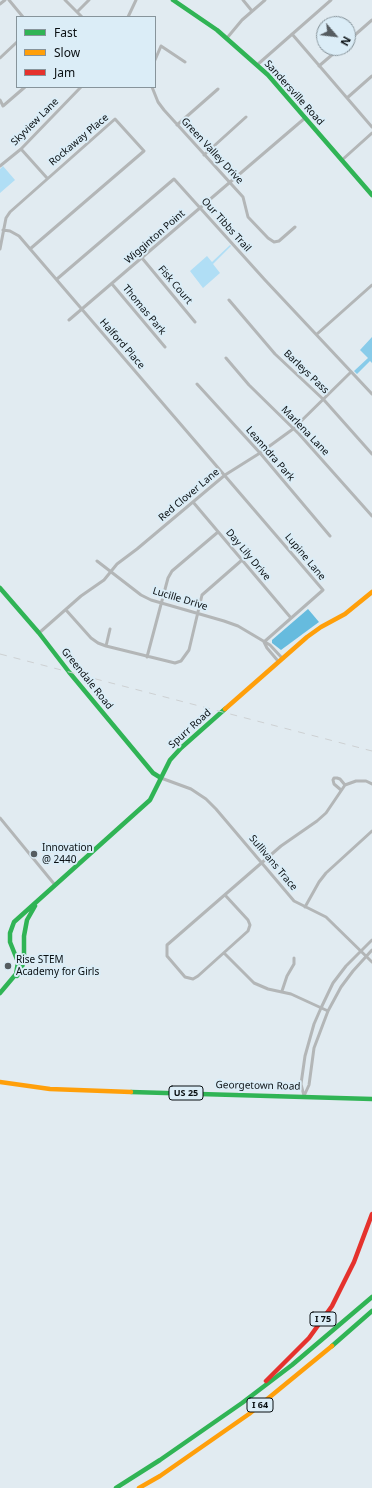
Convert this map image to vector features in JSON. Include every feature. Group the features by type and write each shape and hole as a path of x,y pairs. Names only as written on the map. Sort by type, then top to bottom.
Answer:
{"main road":[{"name":"Sandersville Road","path":"173,0 181,2 227,38 257,65 276,84 372,195"},
{"name":"Greendale Road","path":"0,588 39,633 153,773 161,778"},
{"name":"Spurr Road","path":"5,988 16,974 18,968 16,957 10,942 12,926 55,884 150,800 156,792 170,760 175,754 280,660 316,630 345,614 372,592"},
{"name":"Spurr Road","path":"0,993 16,979 21,970 24,960 24,936 27,920 40,898"},
{"name":"Georgetown Road","path":"0,1082 58,1089 372,1099"},
{"name":"I 75","path":"242,1403 298,1351 322,1321 344,1284 372,1214"},
{"name":"I 64","path":"116,1488 160,1460 242,1403 292,1365 372,1297"},
{"name":"I 64","path":"140,1488 160,1476 249,1414 315,1361 372,1311"}],"street":[{"path":"0,4 5,0"},
{"path":"9,0 22,16"},
{"path":"65,0 81,16"},
{"path":"77,12 89,0"},
{"path":"128,16 136,0"},
{"path":"243,0 252,11"},
{"path":"227,38 242,20 265,0"},
{"path":"257,65 332,0"},
{"path":"356,34 372,20"},
{"path":"292,34 372,127"},
{"path":"0,58 16,43"},
{"path":"156,58 161,46 186,62"},
{"path":"320,66 331,56"},
{"path":"347,98 372,76"},
{"path":"0,100 2,106 24,88"},
{"name":"Skyview Lane","path":"0,166 21,148 80,88"},
{"name":"Green Valley Drive","path":"152,88 160,106 243,197 248,217 268,238 274,242 279,241 295,227"},
{"path":"177,125 218,89"},
{"path":"204,154 246,117"},
{"name":"Wigginton Point","path":"69,320 306,118"},
{"name":"Rockaway Place","path":"0,249 6,218 10,212 115,119 144,150 30,249"},
{"path":"342,160 372,133"},
{"path":"21,148 47,178"},
{"name":"Our Tibbs Trail","path":"57,279 174,179 372,394"},
{"name":"Halford Place","path":"3,230 10,231 19,236 225,475"},
{"name":"Fisk Court","path":"142,258 195,322"},
{"name":"Thomas Park","path":"112,284 165,347"},
{"path":"317,334 372,285"},
{"name":"Barleys Pass","path":"229,300 275,354 324,400 372,454"},
{"name":"Marlena Lane","path":"226,358 249,385 299,434 372,516"},
{"name":"Red Clover Lane","path":"39,633 81,596 104,580 117,564 225,475 260,454 293,429 351,372"},
{"name":"Leanndra Park","path":"197,384 260,454 330,536"},
{"name":"Lupine Lane","path":"225,475 323,590 264,642"},
{"name":"Day Lily Drive","path":"193,502 291,618"},
{"path":"148,657 168,578 172,571 218,532"},
{"path":"66,610 91,638 106,646 175,663 181,661 189,650 202,595 242,560"},
{"name":"Lucille Drive","path":"97,562 141,595 161,603 238,626 270,645 280,660"},
{"path":"106,646 110,628"},
{"name":"Sullivans Trace","path":"161,778 191,789 206,799 294,901 326,917 372,962"},
{"path":"341,790 334,784 334,778 340,779 345,785"},
{"path":"225,895 248,920 250,928 198,976 189,979 185,977 167,956 167,945 289,839 317,821 329,808 345,785 356,781 366,781 372,784"},
{"path":"0,818 55,884"},
{"path":"305,907 319,882 326,873 372,831"},
{"path":"304,1096 301,1084 307,1049 314,1024 333,983 360,951 372,940"},
{"path":"304,1096 309,1085 314,1050 328,1011 341,987 352,971 372,950"},
{"path":"224,953 254,983 268,989 282,991 328,1011"},
{"path":"282,991 287,976 294,964 294,958"},
{"path":"307,1049 314,1050"}],"shaded area":[{"path":"3,166 15,180 0,193 0,169"},
{"path":"230,245 231,246 213,264 220,273 203,288 190,271 207,256 212,262"},
{"path":"372,337 372,363 370,361 357,374 354,371 368,358 360,350"},
{"path":"308,609 319,622 281,650 272,643 272,640"}],"railway":[{"path":"0,654 372,751"}],"traffic: fast":[{"path":"173,0 217,30 268,75 372,195"},
{"path":"0,588 39,633 69,672 153,773 161,778"},
{"path":"0,993 16,974 18,962 10,942 10,933 14,922 150,800 170,760 181,748 225,709"},
{"path":"17,976 21,970 24,960 24,936 27,920 35,906"},
{"path":"131,1092 372,1099"},
{"path":"116,1488 160,1460 242,1403 292,1365 372,1297"},
{"path":"332,1346 372,1311"}],"traffic: slow":[{"path":"225,709 307,637 321,627 345,614 372,592"},
{"path":"0,1082 50,1089 131,1092"},
{"path":"139,1488 160,1476 249,1414 332,1346"}],"traffic: jam":[{"path":"266,1381 309,1338 332,1306 354,1262 372,1214"}],"place":[{"name":"Innovation @ 2440","path":"34,854"},
{"name":"Rise STEM Academy for Girls","path":"8,966"}]}
